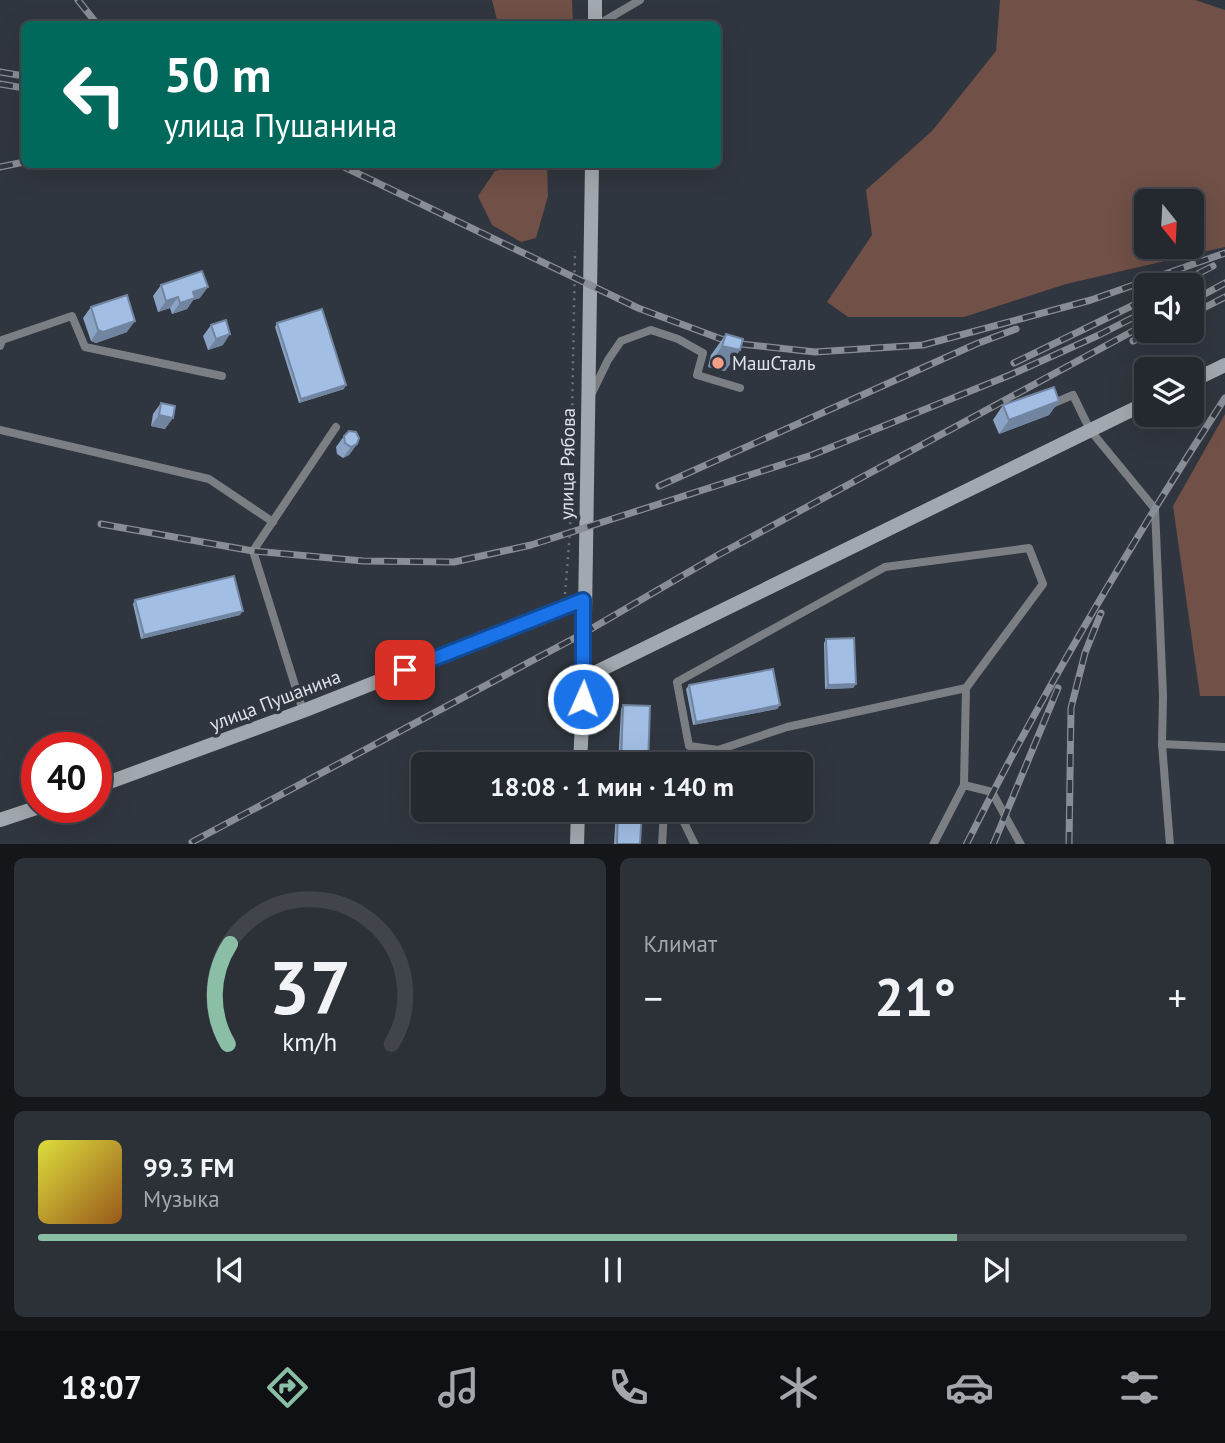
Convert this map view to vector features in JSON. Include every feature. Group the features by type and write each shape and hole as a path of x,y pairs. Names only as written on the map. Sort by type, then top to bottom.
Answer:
{"street":[{"path":"595,0 597,21"},
{"name":"улица Рябова","path":"580,752 592,168"},
{"path":"1204,375 1225,365"},
{"path":"583,678 1134,409"},
{"name":"улица Пушанина","path":"112,781 303,711 583,600"},
{"path":"0,820 21,813"},
{"path":"577,844 578,822"}],"lane":[{"path":"602,21 640,0"},
{"path":"0,346 2,340 72,316 85,347 222,376"},
{"path":"587,402 608,360 621,341 651,330 678,339 703,354 697,375 740,388"},
{"path":"1054,403 1073,395 1090,430 1155,509 1162,744 1170,844"},
{"path":"303,711 253,551 336,427"},
{"path":"0,430 209,479 273,522"},
{"path":"934,844 964,785 966,688 1043,584 1029,548 886,566 677,682 688,746 718,751 787,727 966,688"},
{"path":"1162,744 1225,747"},
{"path":"964,785 992,792 1020,844"},
{"path":"662,844 663,822"},
{"path":"684,822 695,844"}],"path":[{"path":"563,607 570,533 576,239"}],"shaded area":[{"path":"492,0 572,0 573,21 497,21"},
{"path":"1000,0 1195,0 1225,10 1225,247 1204,252 1204,189 1134,189 1134,259 1173,259 1066,284 964,317 848,317 827,302 872,235 866,190 932,131 996,51"},
{"path":"506,168 547,168 548,196 536,238 521,242 492,225 478,196 495,171"},
{"path":"1225,414 1225,696 1200,696 1173,506"}],"building":[{"path":"202,271 208,287 193,292 195,298 180,303 178,297 166,301 161,285"},
{"path":"127,295 135,321 103,332 98,330 91,307"},
{"path":"322,309 346,385 301,399 277,323"},
{"path":"226,320 230,334 216,339 211,325"},
{"path":"726,334 743,339 740,350 722,346"},
{"path":"1054,387 1059,401 1009,420 1003,405"},
{"path":"161,403 175,406 173,418 159,415"},
{"path":"349,431 356,432 359,438 357,444 351,447 345,443 344,436"},
{"path":"234,576 243,611 144,635 135,600"},
{"path":"854,638 856,684 828,685 826,639"},
{"path":"773,669 780,705 696,722 689,685"},
{"path":"623,705 650,706 648,752 621,752"},
{"path":"618,822 641,822 640,844 617,844"}],"railway":[{"path":"78,0 95,21"},
{"path":"0,72 21,76"},
{"path":"0,84 21,88"},
{"path":"0,167 21,163"},
{"path":"346,168 638,308 732,343 815,352 923,345 1091,300 1225,253"},
{"path":"1199,273 1213,266"},
{"path":"1204,294 1225,283"},
{"path":"1204,308 1225,297"},
{"path":"1014,363 1134,305"},
{"path":"101,524 253,551 363,561 454,562 531,545 812,455 1010,375 1134,317"},
{"path":"659,486 976,344 1016,329"},
{"path":"192,842 584,633 718,555 1134,330"},
{"path":"967,844 1089,618 1225,398"},
{"path":"1069,844 1071,708 1085,653 1101,613"},
{"path":"993,844 1058,688"}],"place":[{"name":"МашСталь","path":"718,363"}],"route":[{"path":"405,670 583,600 583,699"}]}
